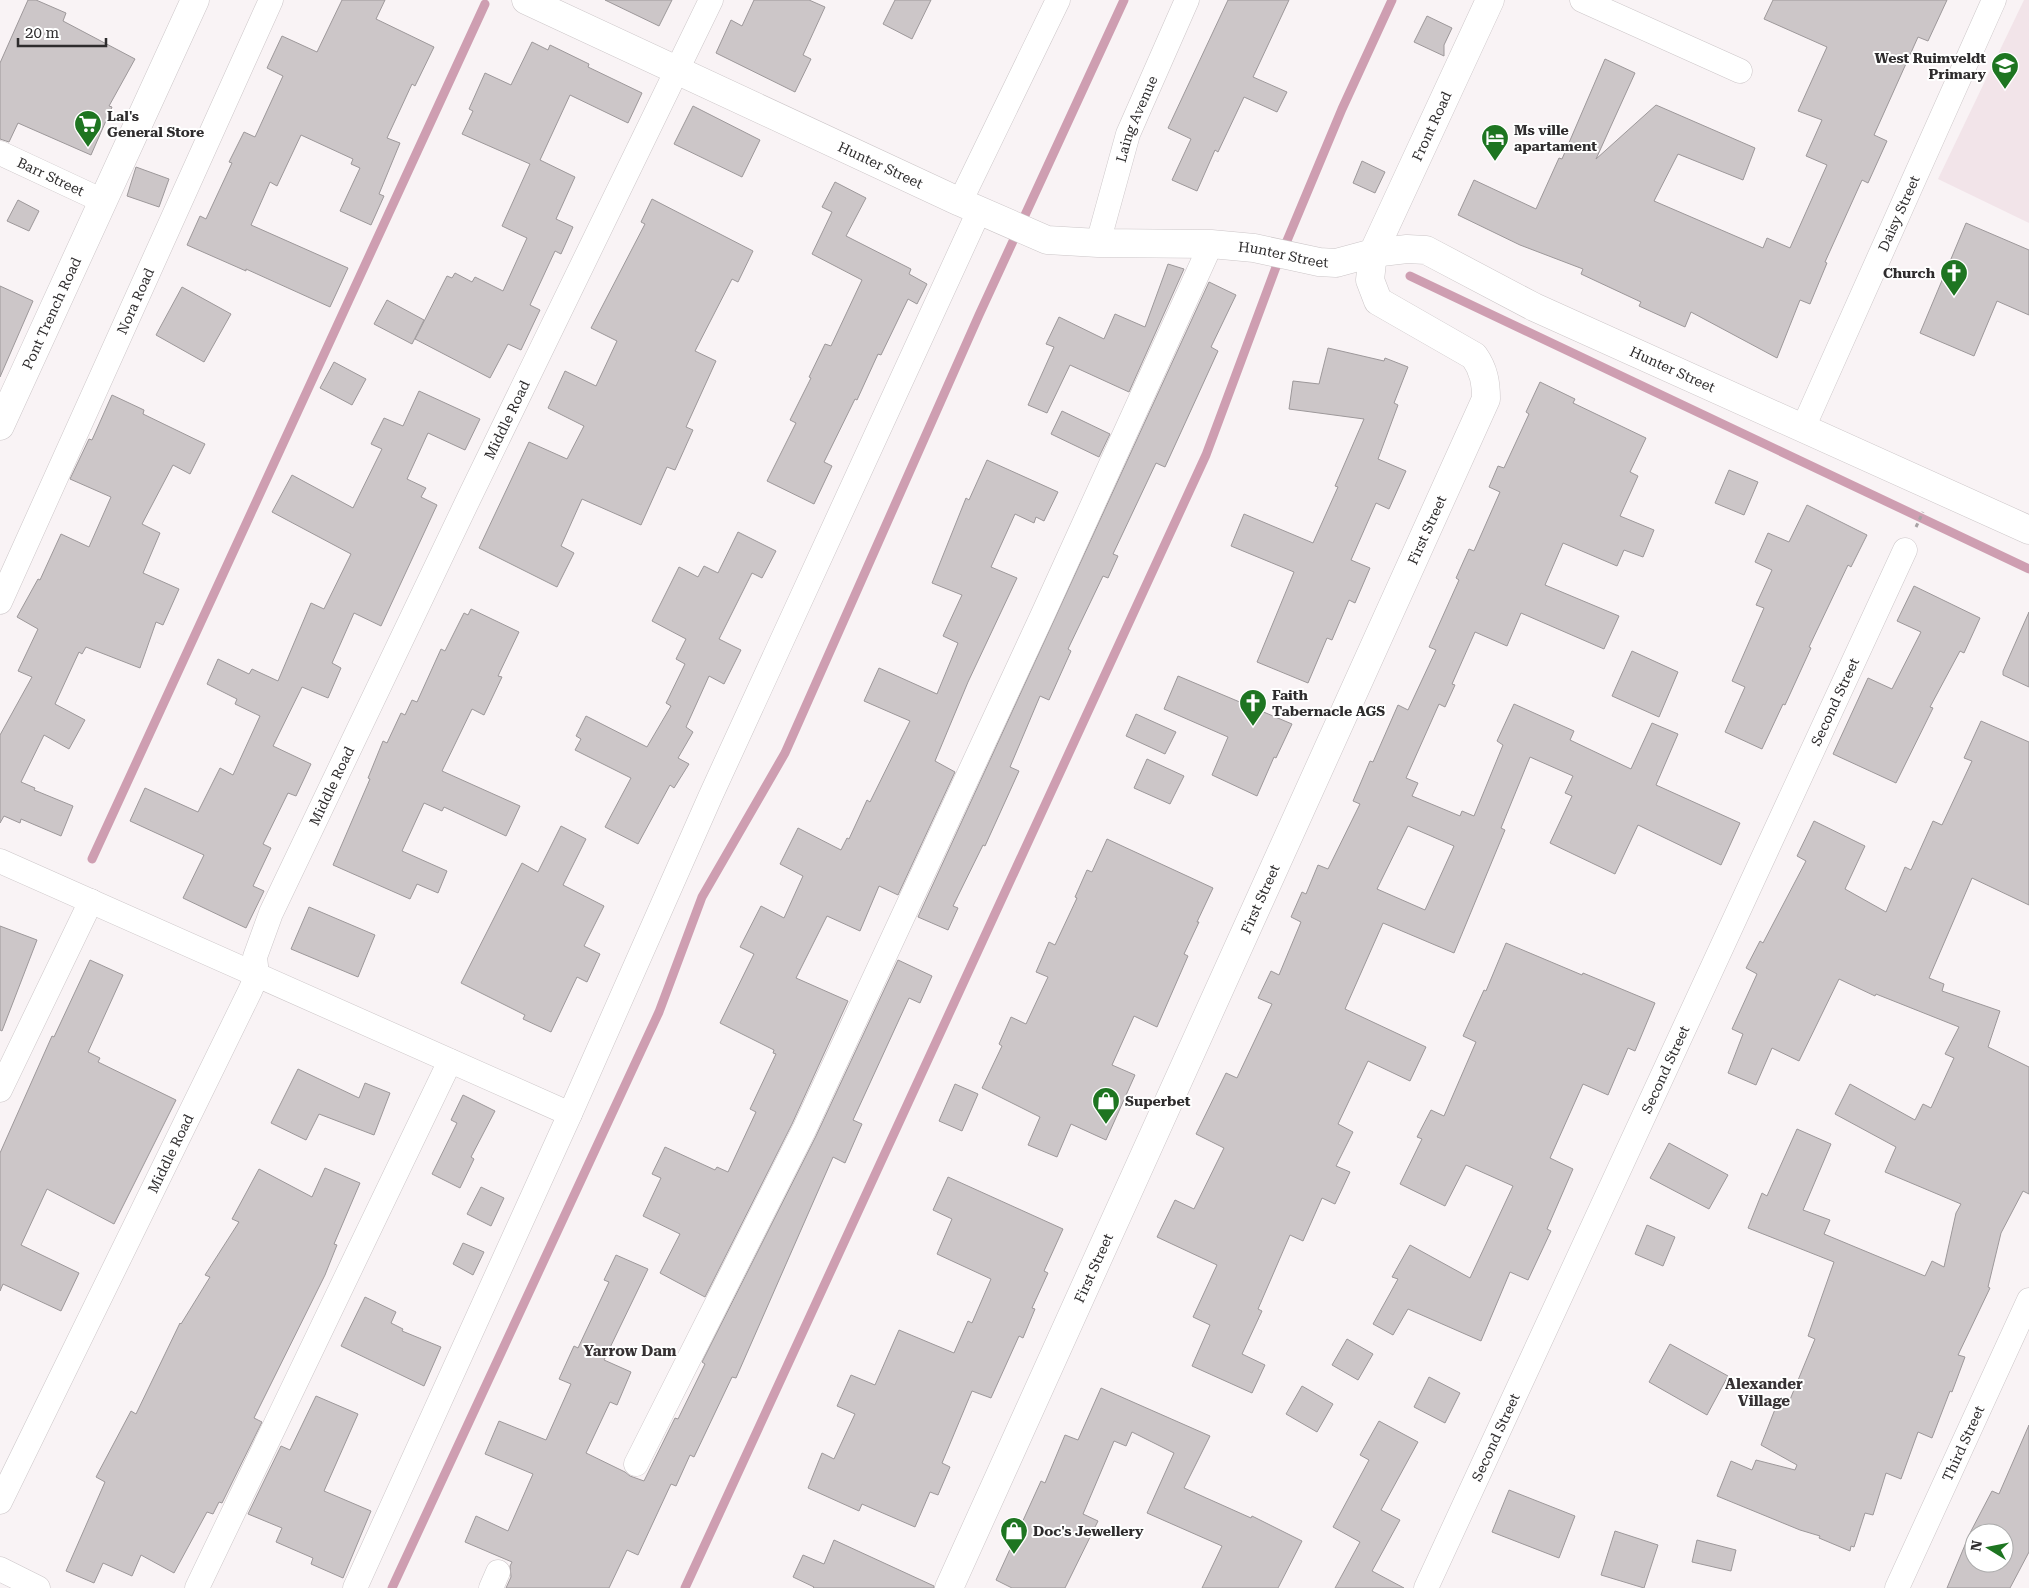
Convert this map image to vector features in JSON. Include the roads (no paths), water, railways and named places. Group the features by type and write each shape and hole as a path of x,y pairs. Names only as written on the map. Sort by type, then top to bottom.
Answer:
{"street":[{"name":"Pont Trench Road","path":"0,426 195,0"},
{"name":"Nora Road","path":"0,602 271,0"},
{"name":"Hunter Street","path":"526,0 969,206 1047,240 1098,243 1210,244 1254,248 1319,262 1336,263 1373,253 1407,249 1426,250 1534,307 2029,530"},
{"name":"Middle Road","path":"0,1502 257,975 255,957 271,913 711,0"},
{"path":"355,1588 570,1114 1058,0"},
{"name":"Laing Avenue","path":"1098,243 1128,134 1188,0"},
{"name":"Front Road","path":"1373,253 1490,0"},
{"path":"1582,0 1740,71"},
{"name":"Daisy Street","path":"1803,428 1994,0"},
{"name":"Barr Street","path":"0,153 103,202"},
{"path":"636,1464 808,1121 1051,596 1210,244"},
{"name":"First Street","path":"949,1588 1486,400 1483,370 1474,356 1378,301 1370,280 1373,253"},
{"name":"Second Street","path":"1426,1588 1910,540"},
{"path":"0,860 570,1114"},
{"path":"0,1090 90,901"},
{"path":"197,1588 450,1062"},
{"name":"Third Street","path":"1897,1588 2029,1300"},
{"path":"0,1569 38,1588"}],"waterway":[{"path":"392,1588 659,1012 702,897 785,753 979,315 1124,0"},
{"path":"685,1588 1206,455 1276,267 1342,109 1392,0"},
{"path":"92,859 485,4"},
{"path":"1410,276 2029,569"}],"place":[{"name":"West Ruimveldt Primary","path":"2005,90"},
{"name":"Lal's General Store","path":"88,148"},
{"name":"Ms ville apartament","path":"1495,162"},
{"name":"Church","path":"1954,297"},
{"name":"Faith Tabernacle AGS","path":"1253,727"},
{"name":"Superbet","path":"1106,1125"},
{"name":"Doc's Jewellery","path":"1014,1555"}],"district":[{"name":"Yarrow Dam","path":"630,1351"},
{"name":"Alexander Village","path":"1764,1392"}]}
